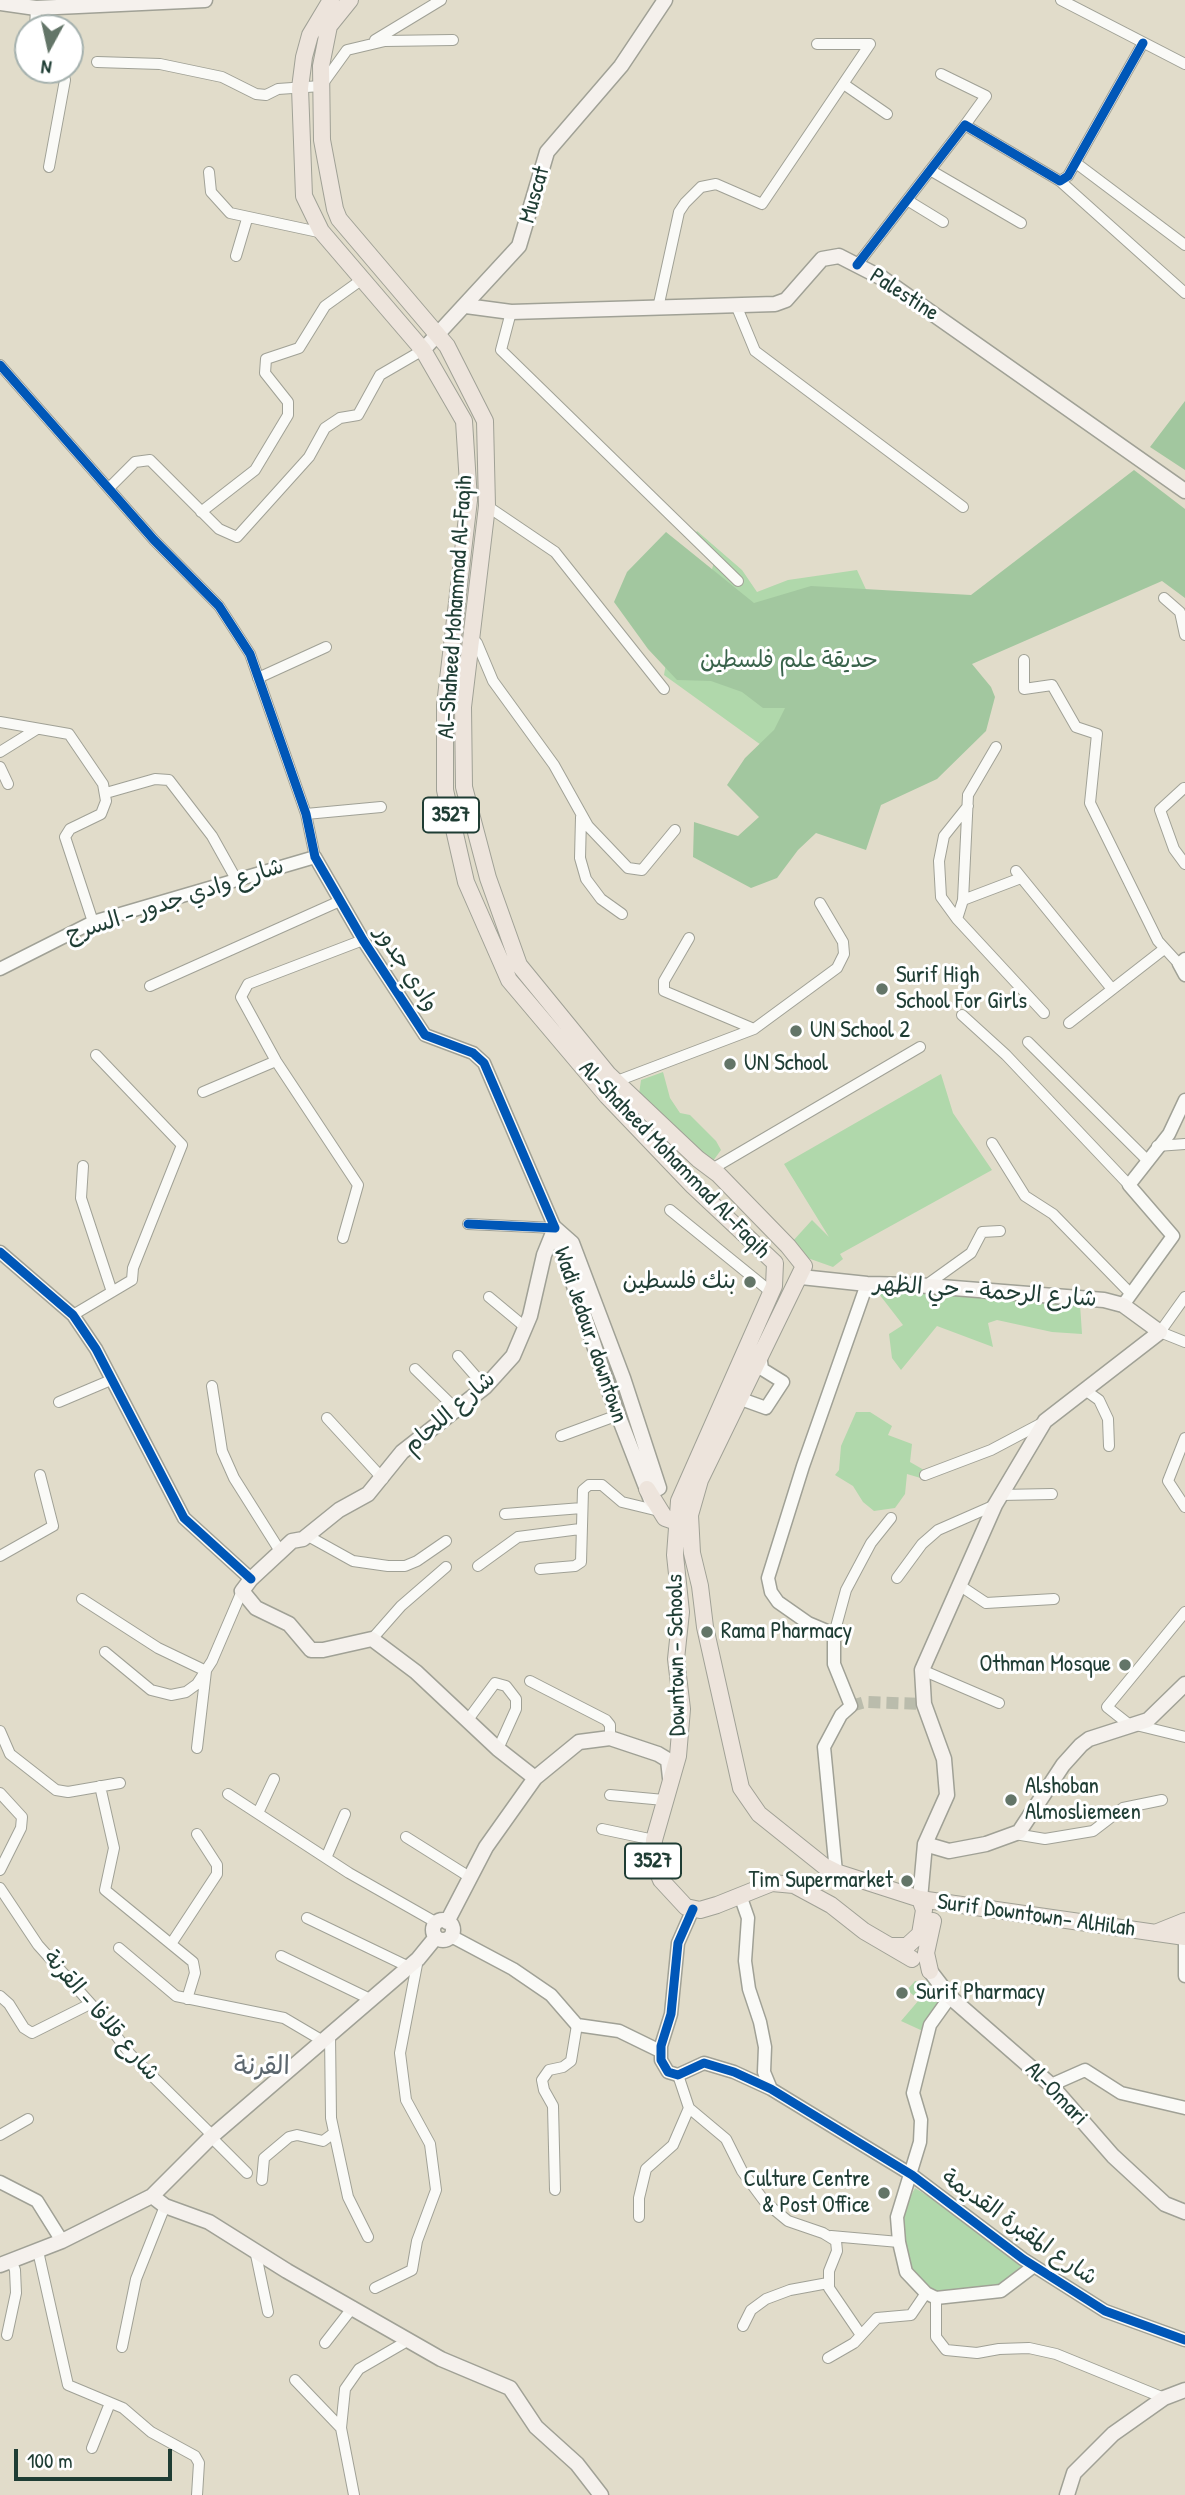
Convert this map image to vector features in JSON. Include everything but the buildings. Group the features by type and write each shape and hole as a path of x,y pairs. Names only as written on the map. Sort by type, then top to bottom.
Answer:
{"main road":[{"path":"0,2 36,8 198,0"},
{"name":"Muscat","path":"423,350 519,246 547,152 621,66 665,0"},
{"name":"Al-Shaheed Mohammad Al-Faqih","path":"341,1 322,47 321,86 322,140 340,219 438,333 485,421 487,506 463,707 464,786 488,878 519,965 617,1082 698,1160 712,1169 796,1255 804,1266 802,1277"},
{"name":"Al-Shaheed Mohammad Al-Faqih","path":"341,1 310,35 300,88 304,196 323,233 423,350 464,421 468,500 445,705 445,790 466,882 509,979 607,1096 693,1186 774,1260 773,1289 730,1380 682,1515 676,1561"},
{"name":"Palestine","path":"466,306 511,312 775,304 786,300 822,259 839,256 882,278 1185,491"},
{"name":"شارع اللحام","path":"242,1591 251,1578 292,1541 308,1536 339,1510 368,1494 383,1479 402,1452 485,1387 513,1356 525,1327 544,1255 555,1227"},
{"name":"Wadi Jedour, downtown","path":"555,1227 556,1238 618,1415 655,1495"},
{"name":"Wadi Jedour, downtown","path":"555,1227 572,1243 623,1378 655,1495"},
{"name":"3527","path":"764,1344 802,1277 795,1267 784,1266 773,1289"},
{"name":"شارع الرحمة - حي الظهر","path":"802,1277 867,1284 1127,1300 1160,1332"},
{"path":"891,1946 905,1947 920,1934 924,1909 919,1899 925,1844 947,1796 944,1759 923,1703 922,1670 959,1585 998,1500 1045,1421 1160,1332"},
{"name":"Downtown - Schools","path":"764,1344 741,1399 682,1515 696,1568 705,1627 736,1776 745,1798 793,1842 836,1872"},
{"path":"730,1380 732,1394 741,1399"},
{"path":"655,1495 672,1503 682,1515"},
{"name":"3527","path":"655,1495 676,1561"},
{"path":"676,1561 684,1558 696,1568"},
{"name":"Downtown - Schools","path":"676,1561 681,1612 676,1658 682,1709 679,1742 652,1855 661,1880 686,1907 693,1909"},
{"path":"242,1591 257,1608 289,1624 311,1650 373,1639 415,1672 498,1749 535,1778"},
{"path":"925,1844 949,1851 986,1844 1014,1834 1023,1827 1063,1765 1081,1745 1090,1739 1148,1720 1185,1684"},
{"path":"5,2262 62,2241 152,2196 212,2136 413,1963 443,1929 468,1876 535,1778 579,1742 610,1738 658,1754 668,1760 671,1780"},
{"path":"658,1754 670,1750 679,1742"},
{"path":"831,1905 822,1896 821,1884 828,1875 836,1872"},
{"name":"3527","path":"836,1872 919,1899"},
{"name":"3527","path":"693,1909 717,1905 772,1883 794,1885 831,1905 864,1931 923,1963"},
{"name":"Surif Downtown- AlHilah","path":"919,1899 1185,1939"},
{"path":"923,1963 938,1902"},
{"name":"Surif Downtown- AlHilah","path":"1152,1934 1185,1920"},
{"name":"Al-Omari","path":"923,1963 950,1997 1051,2085 1113,2156 1165,2204 1185,2212"},
{"path":"152,2196 165,2206 209,2222 287,2271 441,2359 510,2388 536,2427 577,2464 600,2495"},
{"path":"1067,2495 1074,2473 1113,2434 1164,2398 1185,2390"}],"street":[{"path":"365,45 441,0"},
{"path":"1061,0 1185,64"},
{"path":"36,8 36,14"},
{"path":"97,62 160,64 222,77 261,95 278,89 321,86 347,50 385,41 453,40"},
{"path":"1060,181 1068,176 1076,163 1143,43"},
{"path":"658,308 679,212 685,203 701,187 716,184 762,204 845,85 870,44 817,44"},
{"path":"857,265 986,96 942,74"},
{"path":"49,167 64,84"},
{"path":"845,85 887,114"},
{"path":"965,125 1060,181 1185,293"},
{"path":"1076,163 1185,244"},
{"path":"930,170 1021,223"},
{"path":"209,172 214,197 230,214 323,233"},
{"path":"907,200 943,222"},
{"path":"236,256 247,219"},
{"path":"201,512 255,470 288,415 288,402 265,373 265,361 272,355 299,348 325,306 364,278"},
{"path":"736,305 755,351 963,507"},
{"path":"511,312 501,351 738,581"},
{"path":"109,488 135,462 147,459 156,463 219,530 232,537 240,536 309,457 325,428 340,418 358,415 380,375 423,350"},
{"path":"0,365 155,540 219,606 250,654 306,814 316,857"},
{"path":"487,506 555,552 664,689"},
{"path":"1164,598 1180,612 1185,635"},
{"path":"471,636 477,643 493,681 554,765 581,816 604,844 635,871 642,870 675,830"},
{"path":"258,678 326,647"},
{"path":"1024,660 1024,689 1052,685 1076,727 1097,733 1090,803 1164,949 1183,966"},
{"path":"0,722 58,730 73,738 102,781 106,793 101,814 70,829 65,837 93,922"},
{"path":"0,752 37,728"},
{"path":"957,919 963,900 968,794 996,747"},
{"path":"0,767 8,784"},
{"path":"106,793 155,779 169,780 212,836 236,879"},
{"path":"1184,788 1160,810 1174,849 1185,864"},
{"path":"968,806 944,836 939,861 942,897 957,919 1044,1013"},
{"path":"306,814 381,807"},
{"path":"581,816 580,858 586,879 601,899 622,914"},
{"name":"شارع وادي جدور - السرج","path":"0,969 93,922 316,857"},
{"name":"وادي جدور","path":"316,857 363,940 425,1035 473,1053 484,1063 555,1227"},
{"path":"963,900 1019,874 1112,989"},
{"path":"150,986 340,901"},
{"path":"617,1082 754,1029 834,971 842,962 843,942 820,903"},
{"path":"689,938 663,982 665,993 754,1029"},
{"path":"343,1238 358,1185 276,1061 243,1005 243,989 363,940"},
{"path":"1069,1023 1164,949"},
{"path":"962,1015 1006,1055 1129,1185 1173,1236 1127,1300 1054,1214 1025,1196 992,1143"},
{"path":"1028,1042 1146,1159"},
{"path":"712,1169 920,1048"},
{"path":"73,1315 132,1280 133,1268 182,1145 96,1055"},
{"path":"203,1092 276,1061"},
{"path":"1129,1185 1146,1159 1169,1134 1185,1100"},
{"path":"1157,1146 1185,1144"},
{"path":"83,1166 81,1198 112,1292"},
{"path":"670,1210 773,1289"},
{"path":"468,1224 555,1227"},
{"path":"925,1286 971,1253 982,1231 1000,1231"},
{"path":"0,1252 73,1315 111,1380 184,1518 212,1548 251,1578"},
{"path":"834,1634 808,1623 778,1602 771,1592 768,1578 803,1466 867,1284"},
{"path":"489,1297 525,1327"},
{"path":"1185,1297 1160,1332 1185,1342"},
{"path":"741,1399 763,1408 769,1405 780,1380 762,1369 764,1344"},
{"path":"457,1356 485,1387"},
{"path":"415,1369 457,1410"},
{"path":"59,1402 111,1380"},
{"path":"212,1386 222,1451 234,1478 280,1551"},
{"path":"1085,1390 1099,1400 1108,1419 1109,1446"},
{"path":"561,1436 618,1415"},
{"path":"327,1418 383,1479"},
{"path":"925,1475 991,1450 1045,1421"},
{"path":"1185,1438 1168,1481 1185,1507"},
{"path":"0,1556 53,1526 40,1475"},
{"path":"540,1569 579,1564 582,1557 580,1529 583,1490 594,1483 602,1485 622,1502 655,1495"},
{"path":"897,1578 922,1544 938,1530 998,1500 1052,1494"},
{"path":"505,1514 582,1508"},
{"path":"836,1872 824,1747 835,1725 851,1706 834,1664 834,1634 846,1590 871,1543 891,1518"},
{"path":"478,1566 518,1537 580,1529"},
{"path":"308,1536 353,1561 388,1566 405,1566 417,1561 446,1541"},
{"path":"373,1639 401,1606 446,1567"},
{"path":"959,1585 981,1601 992,1604 1054,1599"},
{"path":"197,1748 206,1671 242,1591"},
{"path":"82,1599 158,1648 206,1671"},
{"path":"1185,1612 1107,1707 1133,1725 1185,1737"},
{"path":"106,1652 144,1686 164,1695 186,1692 206,1671"},
{"path":"922,1670 999,1703"},
{"path":"530,1681 606,1720 610,1726 610,1738"},
{"path":"467,1721 495,1684 506,1686 516,1699 516,1709 498,1749"},
{"path":"0,1731 10,1754 50,1787 68,1792 120,1783"},
{"path":"258,1814 274,1779"},
{"path":"100,1786 114,1848 105,1890 195,1966 187,1999"},
{"path":"0,1793 22,1817 21,1828 0,1870"},
{"path":"229,1794 326,1858 513,1969 551,1995 577,2025 619,2031 660,2051"},
{"path":"610,1795 664,1800"},
{"path":"1014,1834 1045,1839 1093,1832 1123,1808 1161,1800"},
{"path":"326,1858 345,1814"},
{"path":"602,1829 654,1840"},
{"path":"171,1944 217,1874 217,1865 197,1834"},
{"path":"407,1837 468,1876"},
{"name":"شارع قلافا - القرنة","path":"0,1888 38,1945 130,2054 247,2173"},
{"path":"740,1895 748,1918 745,1961 749,1989 760,2022 765,2047 764,2072 771,2089"},
{"path":"693,1909 678,1943 671,2014 660,2051 663,2065 668,2072 678,2075 704,2063 734,2072 771,2089 912,2175 921,2120 914,2093 930,2025 950,1997"},
{"path":"307,1918 413,1963 400,2053 406,2100 430,2144 436,2190 417,2241 412,2270 406,2276 375,2288"},
{"path":"1184,1970 1185,1939"},
{"path":"119,1948 176,1996 284,2018 326,2038 334,2133 348,2197 368,2237"},
{"path":"281,1956 370,1999"},
{"path":"0,1996 9,2004 24,2028 32,2033 90,2004"},
{"path":"555,2190 553,2106 544,2091 542,2079 549,2070 565,2066 571,2061 577,2025"},
{"path":"1051,2085 1085,2070 1121,2093 1185,2108"},
{"path":"678,2075 689,2108 726,2138 749,2182 774,2211 796,2225 831,2236 899,2242"},
{"path":"639,2217 639,2198 646,2169 673,2145 689,2108"},
{"path":"0,2134 28,2119"},
{"path":"262,2180 264,2158 289,2137 297,2135 321,2141 334,2133"},
{"name":"شارع المقبرة القديمة","path":"1034,2266 1001,2291 931,2295 906,2272 899,2242 897,2217 904,2188 912,2175 1034,2266 1105,2311 1185,2340"},
{"path":"0,2182 37,2201 62,2241"},
{"path":"122,2347 136,2279 165,2206"},
{"path":"831,2236 838,2248 828,2283 831,2295 861,2335"},
{"path":"255,2249 268,2312"},
{"path":"38,2251 66,2382 73,2390 123,2408 150,2432 195,2456 199,2463 197,2495"},
{"path":"5,2262 15,2270 16,2293 7,2335"},
{"path":"743,2326 751,2310 766,2299 790,2290 828,2283"},
{"path":"828,2358 861,2335 877,2318 911,2315 931,2295"},
{"path":"931,2295 936,2336 946,2350 978,2353 999,2348 1029,2348 1056,2354 1164,2398"},
{"path":"325,2343 353,2307"},
{"path":"354,2495 341,2428 342,2398 351,2379 364,2366 409,2340"},
{"path":"295,2380 341,2428"},
{"path":"92,2448 110,2403"}],"green space":[{"path":"1185,401 1185,470 1150,447"},
{"path":"1134,470 1185,509 1185,598 1162,581 972,664 991,687 995,697 986,731 937,779 881,805 866,850 816,833 798,850 777,878 751,888 693,857 694,822 738,836 759,817 727,785 745,758 774,730 785,708 763,708 742,692 711,681 677,680 648,649 614,602 627,572 666,532 754,603 811,586 971,595"},
{"name":"حديقة علم فلسطين","path":"697,531 742,570 757,592 788,580 857,570 881,622 768,750 664,675 673,622 705,595 714,562 689,541"},
{"path":"663,1072 670,1098 680,1113 690,1115 716,1141 721,1150 713,1161 698,1156 639,1094 641,1080"},
{"path":"941,1074 953,1113 992,1170 840,1254 843,1259 833,1267 802,1256 792,1242 812,1220 829,1237 784,1164"},
{"path":"885,1291 1080,1304 1082,1334 1052,1332 997,1320 988,1323 993,1347 937,1326 901,1370 892,1358 889,1334 903,1325 879,1294"},
{"path":"856,1412 870,1412 892,1426 888,1435 912,1444 910,1462 924,1470 924,1479 907,1474 905,1494 895,1508 874,1511 863,1502 853,1486 835,1475 839,1470 841,1446"},
{"path":"915,1981 928,1981 940,1998 925,2032 901,2021 919,2000 907,1990"},
{"path":"915,2188 1033,2262 1000,2288 932,2293 909,2270 900,2216"}],"tunnel":[{"path":"851,1706 865,1702 924,1704"}],"cycle path":[{"path":"857,265 965,125 1060,181 1068,176 1143,43"},
{"path":"0,365 154,540 219,606 250,654 306,814 315,857 363,940 425,1035 473,1053 484,1063 555,1228 468,1224"},
{"path":"0,1252 73,1315 96,1349 184,1518 251,1579"},
{"path":"693,1909 678,1943 671,2014 661,2046 661,2060 668,2072 678,2075 704,2063 734,2072 771,2089 912,2175 1023,2259 1105,2311 1185,2340"}],"place":[{"name":"Surif High School For Girls","path":"882,989"},
{"name":"UN School 2","path":"796,1031"},
{"name":"UN School","path":"730,1064"},
{"name":"بنك فلسطين","path":"750,1282"},
{"name":"Rama Pharmacy","path":"707,1632"},
{"name":"Othman Mosque","path":"1125,1665"},
{"name":"Alshoban Almosliemeen","path":"1011,1800"},
{"name":"Tim Supermarket","path":"907,1881"},
{"name":"Surif Pharmacy","path":"902,1993"},
{"name":"Culture Centre & Post Office","path":"884,2193"}],"district":[{"name":"القرنة","path":"262,2067"}]}
